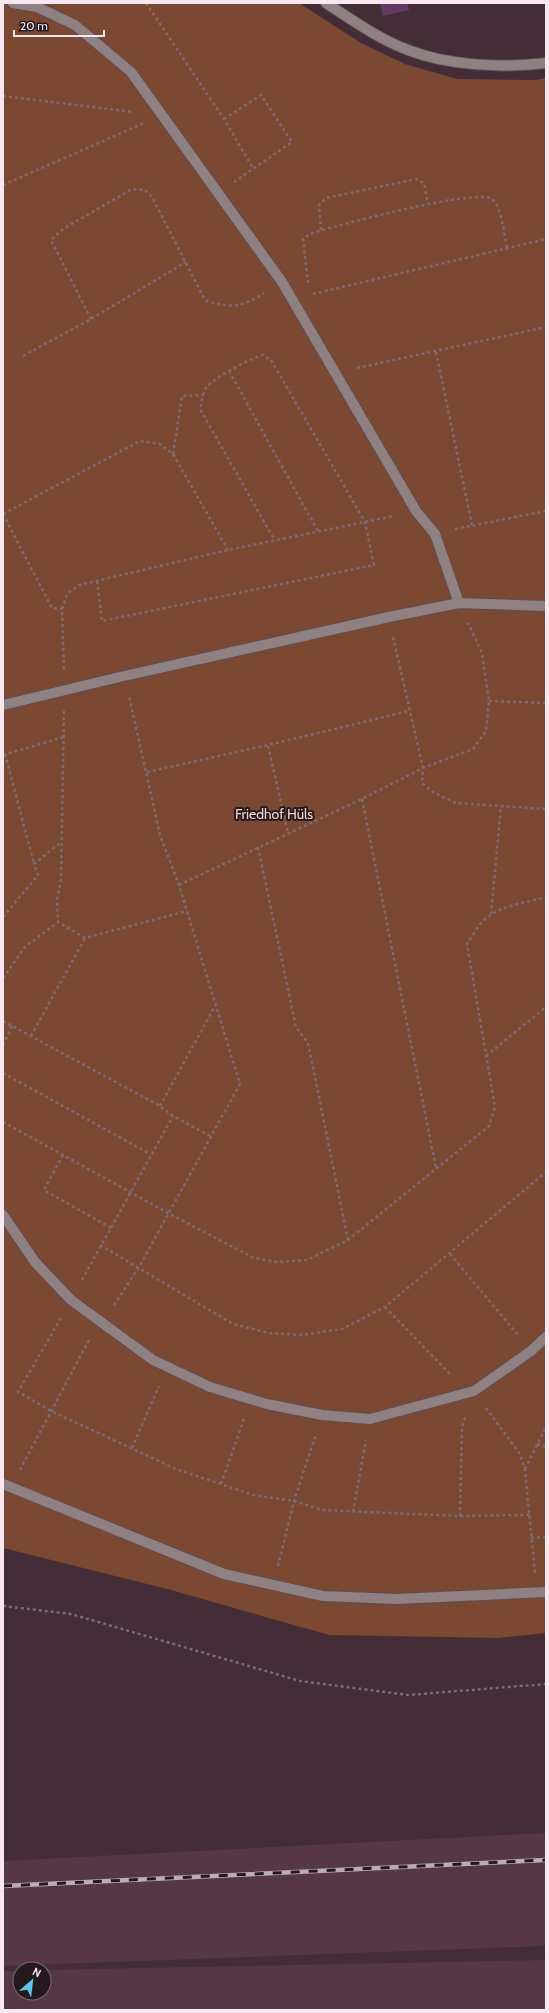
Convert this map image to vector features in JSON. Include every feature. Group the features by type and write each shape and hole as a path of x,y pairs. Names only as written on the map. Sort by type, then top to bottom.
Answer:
{"lane":[{"path":"13,3 37,7 75,25 131,72 161,116 219,192 282,282 291,301 335,372 416,511 435,534 459,603"},
{"path":"326,3 369,30 408,50 458,64 546,63"},
{"path":"3,705 65,689 389,617 459,603 546,606"},
{"path":"3,1215 35,1262 71,1300 167,1368 210,1387 251,1399 322,1415 370,1419 474,1391 531,1351 546,1337"},
{"path":"7,1485 224,1574 273,1586 323,1596 397,1599 541,1593"}],"path":[{"path":"146,3 224,119 253,168"},
{"path":"219,192 292,142 261,95 224,119"},
{"path":"3,96 161,116"},
{"path":"3,185 161,116"},
{"path":"321,230 319,205 326,198 416,179 424,183 428,204"},
{"path":"91,320 51,240 63,229 132,189 145,190 152,197 205,300 219,305 246,304 282,282"},
{"path":"310,294 303,239 310,234 321,230 428,204 480,196 491,199 499,208 507,248"},
{"path":"291,301 310,294 546,239"},
{"path":"23,356 91,320 186,262"},
{"path":"335,372 436,352 546,327"},
{"path":"436,352 472,525"},
{"path":"97,581 102,621 374,565 365,522 271,360 263,355 254,357 229,371 207,386 203,395 200,409 275,541"},
{"path":"229,371 319,533"},
{"path":"173,454 182,396 203,395"},
{"path":"62,609 52,608 3,514 140,441 160,444 173,454 228,550"},
{"path":"58,922 57,900 61,880 60,842 65,689 62,609 67,594 79,585 228,550 319,533 416,511"},
{"path":"435,534 472,525 546,511"},
{"path":"179,885 288,833 362,800 423,768 473,749 486,731 489,701 482,653 459,603"},
{"path":"389,617 423,768 422,783 434,793 456,803 546,809"},
{"path":"7,1485 52,1411 99,1321 116,1302 139,1268 240,1084 179,885 160,835 147,772 124,676"},
{"path":"489,701 546,702"},
{"path":"147,772 409,711"},
{"path":"3,917 38,875 4,755 64,737"},
{"path":"268,745 288,833"},
{"path":"362,800 436,1168"},
{"path":"491,914 501,806"},
{"path":"34,864 60,842"},
{"path":"258,848 296,1027 308,1043 348,1240"},
{"path":"3,1122 131,1191 168,1213 254,1258 277,1262 307,1260 348,1240 489,1126 495,1107 485,1056 467,944 482,922 491,914 501,909 546,897"},
{"path":"31,1036 85,938 187,910"},
{"path":"58,922 85,938"},
{"path":"3,978 25,948 58,922"},
{"path":"160,1106 216,1006"},
{"path":"485,1056 546,1007"},
{"path":"3,1021 160,1106 173,1116 212,1137"},
{"path":"3,1045 12,1026"},
{"path":"3,1073 150,1154"},
{"path":"173,1116 150,1154 111,1228 18,1392 52,1411 176,1469 253,1495 294,1501 322,1510 460,1516 530,1515"},
{"path":"63,1154 44,1190 111,1228"},
{"path":"100,1245 233,1324 269,1333 301,1335 342,1329 385,1307 546,1172"},
{"path":"450,1254 531,1351"},
{"path":"385,1307 446,1371 474,1391 520,1454 525,1470 531,1538 541,1593"},
{"path":"132,1448 167,1368"},
{"path":"460,1516 462,1427 474,1391"},
{"path":"221,1484 251,1399"},
{"path":"273,1586 294,1501 322,1415"},
{"path":"353,1512 370,1419"},
{"path":"525,1470 546,1427"},
{"path":"537,1444 546,1447"},
{"path":"531,1538 546,1537"},
{"path":"3,1606 71,1614 300,1681 408,1695 546,1684"}],"shaded area":[{"path":"546,1833 546,1946 52,1964 52,1961 12,1961 12,1966 3,1966 3,1861"},
{"path":"546,1960 546,2010 3,2010 3,1971 12,1971 12,2001 52,2001 52,1970"}],"green space":[{"name":"Friedhof Hüls","path":"3,3 299,3 361,43 405,64 457,79 536,80 546,78 546,1633 498,1638 329,1635 171,1590 3,1548"}],"building":[{"path":"380,3 407,3 409,10 383,16"}],"railway":[{"path":"3,1886 546,1860"}]}
